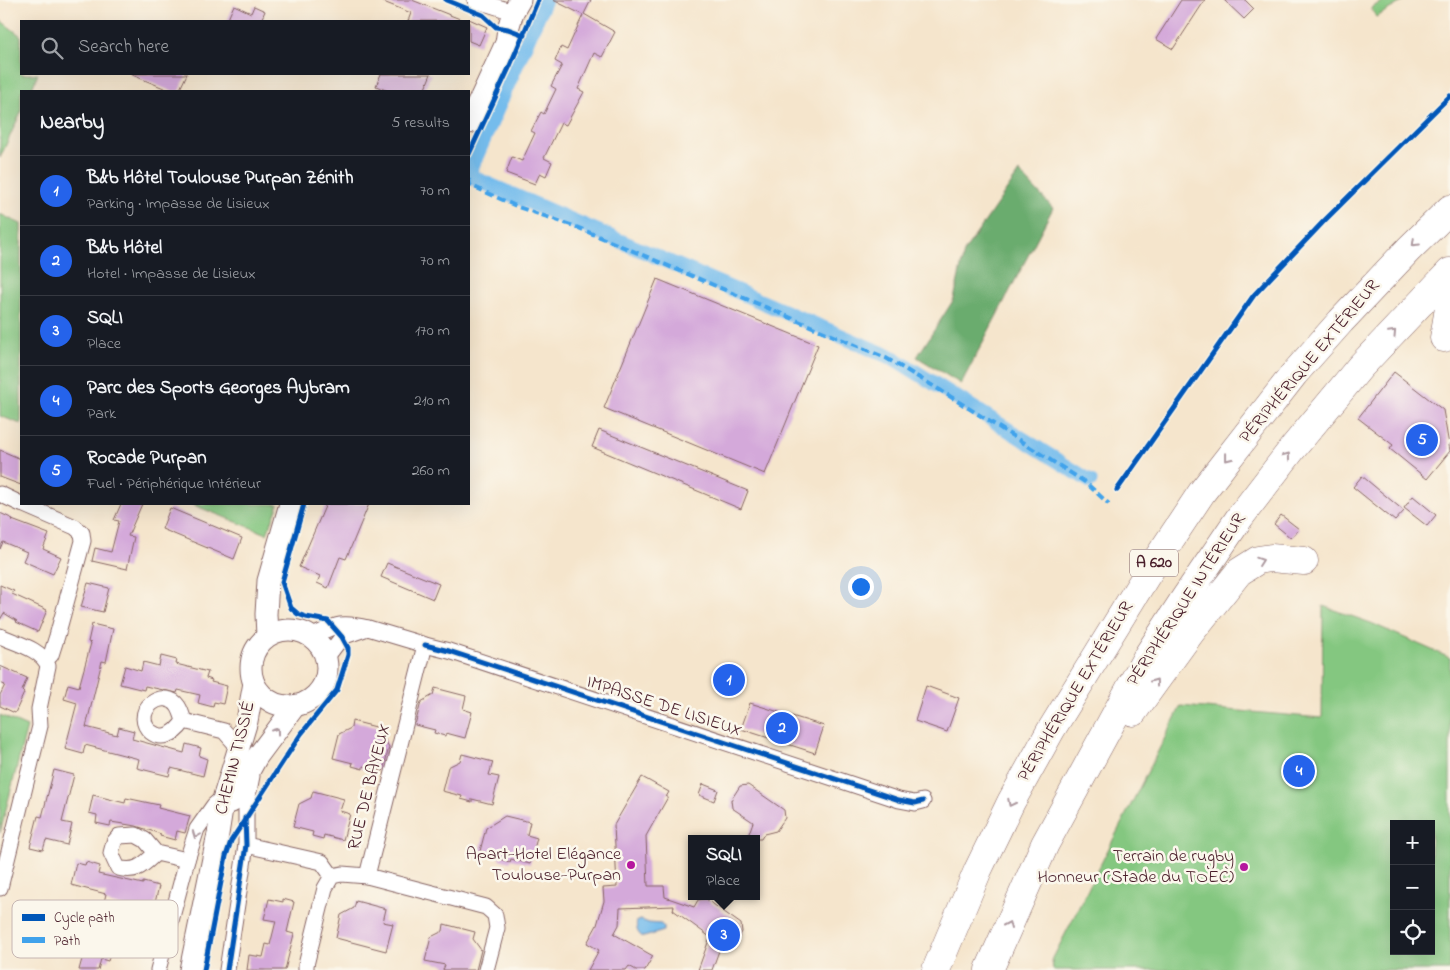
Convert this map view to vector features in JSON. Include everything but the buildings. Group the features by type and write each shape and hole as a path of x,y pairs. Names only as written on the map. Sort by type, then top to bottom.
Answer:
{"highway":[{"name":"PÉRIPHÉRIQUE EXTÉRIEUR","path":"936,970 982,862 1011,802 1051,730 1146,576 1197,499 1300,368 1341,321 1409,248 1450,210"},
{"name":"PÉRIPHÉRIQUE INTÉRIEUR","path":"989,970 1044,844 1148,655 1240,517 1292,448 1360,368 1450,272"},
{"path":"1444,338 1450,302"},
{"path":"1090,760 1135,710 1191,632 1239,572 1258,560 1271,558 1304,561"}],"street":[{"path":"470,120 506,43 508,29 517,6 475,0"},
{"path":"0,494 20,504"},
{"path":"23,505 75,527 82,534 83,541 57,636 51,655 46,660"},
{"path":"267,636 268,581 290,505"},
{"path":"268,581 289,630"},
{"path":"312,637 340,624 349,623 425,645"},
{"path":"326,658 342,638 368,628"},
{"path":"289,630 297,630 312,637 320,646 326,658 327,675 322,688 310,700 295,706 286,706 273,702 259,691 254,683 250,666 252,656 259,644 267,636 275,632 289,630"},
{"path":"0,636 38,653 46,660 48,666 39,709 40,726 0,888"},
{"name":"IMPASSE DE LISIEUX","path":"425,645 449,651 618,706 900,800 915,803 923,801"},
{"name":"RUE DE BAYEUX","path":"425,645 367,876 486,907 495,915 497,928 486,970"},
{"name":"CHEMIN TISSIÉ","path":"218,834 242,783 248,752 247,721 254,683"},
{"name":"CHEMIN TISSIÉ","path":"190,970 224,796 248,752 295,706"},
{"path":"184,721 224,731 248,752 246,845 227,970"},
{"path":"224,731 247,721"},
{"path":"176,900 197,829 214,805 224,796"},
{"path":"246,845 322,862 332,876"},
{"path":"156,853 187,860"},
{"path":"306,970 325,888 332,876 342,874 367,876"}],"green space":[{"path":"1385,0 1405,0 1376,17 1371,8"},
{"path":"0,20 20,35 20,75 38,75 31,90 20,90 20,114 0,158"},
{"path":"1019,172 1053,208 961,384 917,357 954,299 964,252"},
{"path":"0,214 20,224 20,424 0,416"},
{"path":"194,505 279,505 267,534"},
{"path":"1323,606 1371,623 1450,658 1450,970 1053,970 1052,960 1181,706 1322,718"},
{"path":"0,715 27,727 0,833"}],"water":[{"path":"637,921 661,924 664,927 664,931 644,937 637,931 636,926"}],"waterway":[{"path":"545,0 472,166 471,177 895,359 1090,481"}],"marked path":[{"path":"470,185 518,207 574,226 886,358 1085,482 1109,504"}],"cycle path":[{"path":"446,0 483,15 496,27 524,35"},
{"path":"470,152 538,0"},
{"path":"1117,490 1254,295 1325,220 1450,96"},
{"path":"204,970 226,856 231,841 301,734 337,690 348,655 348,648 342,637 328,621 306,617 298,614 291,608 282,582 304,505"},
{"path":"425,645 449,651 899,800 915,803 923,801"},
{"path":"227,970 246,845 245,818"}],"place":[{"name":"Rocade Purpan","path":"1422,440"},
{"name":"B&b Hôtel Toulouse Purpan Zénith","path":"729,680"},
{"name":"B&b Hôtel","path":"782,728"},
{"name":"Parc des Sports Georges Aybram","path":"1299,771"},
{"name":"Apart-Hotel Elégance Toulouse-Purpan","path":"631,865"},
{"name":"Terrain de rugby Honneur (Stade du TOEC)","path":"1244,867"},
{"name":"SQLI","path":"724,935"}]}
